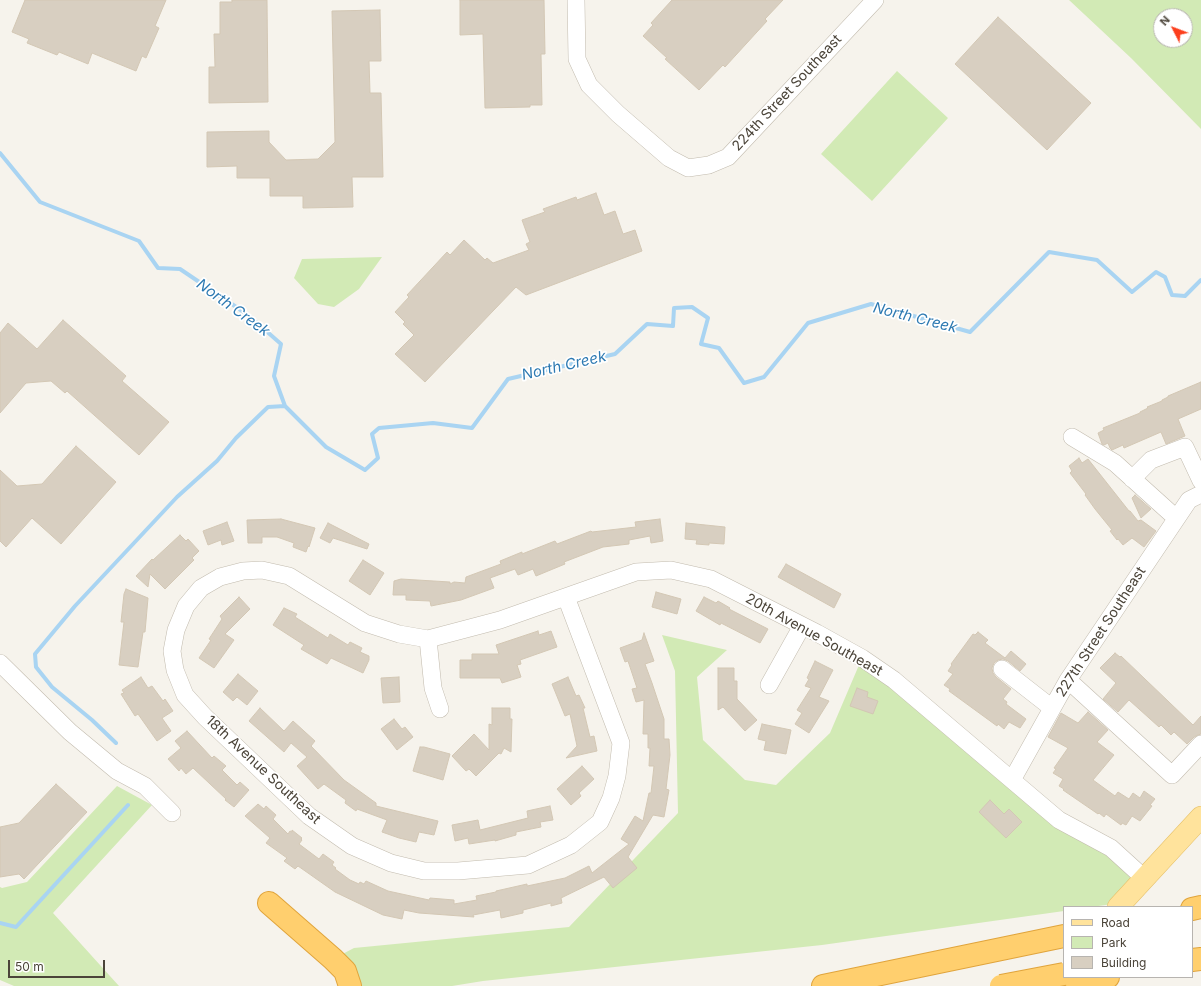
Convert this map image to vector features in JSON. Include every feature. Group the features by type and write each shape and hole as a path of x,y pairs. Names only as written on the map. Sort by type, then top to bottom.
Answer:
{"highway":[{"path":"269,903 345,971 350,986"},
{"path":"878,986 978,963 1063,936"},
{"path":"823,986 1016,950 1063,946"},
{"path":"1001,986 1063,974"},
{"path":"1062,986 1103,978"}],"main road":[{"path":"1119,906 1201,817"},
{"path":"1047,986 1063,968"}],"street":[{"name":"224th Street Southeast","path":"576,0 577,59 589,85 618,114 669,158 688,168 709,165 728,157 876,0"},
{"path":"1072,437 1114,463 1176,518"},
{"path":"1132,479 1151,460 1185,447 1201,481"},
{"name":"227th Street Southeast","path":"1012,780 1068,680 1176,518 1189,500 1201,494"},
{"name":"18th Avenue Southeast","path":"428,640 399,634 365,623 289,576 262,570 243,571 220,577 202,588 186,606 176,630 172,651 175,670 185,695 204,717 310,816 352,846 391,863 424,872 458,871 528,865 571,845 600,822 611,798 617,776 620,743 566,597"},
{"name":"20th Avenue Southeast","path":"428,640 500,620 636,572 671,570 711,579 817,633 862,658 894,680 1059,820 1111,848 1144,878"},
{"path":"769,685 802,626"},
{"path":"428,640 433,688 440,709"},
{"path":"0,663 70,732 117,771 145,786 172,813"},
{"path":"1002,669 1052,708"},
{"path":"1068,680 1172,774 1201,744"}],"green space":[{"path":"1069,0 1201,0 1201,129 1131,58"},
{"path":"897,71 948,118 872,201 821,154"},
{"path":"382,257 359,289 334,307 318,304 294,278 302,259"},
{"path":"662,635 727,650 697,677 703,740 745,780 776,785 830,733 862,658 1144,878 1113,904 1098,906 1063,906 1063,911 822,945 483,981 452,986 350,986 333,959 354,948 569,927 678,813 675,671"},
{"path":"117,786 152,805 53,913 119,986 14,986 0,980 0,887 2,888 27,882"}],"building":[{"path":"25,0 166,0 155,26 159,28 146,58 142,56 136,71 92,53 88,64 59,52 57,55 27,43 29,39 12,32"},
{"path":"232,0 267,0 268,102 209,103 209,67 215,67 214,34 220,34 220,2 232,2"},
{"path":"460,0 544,0 545,54 541,54 542,105 530,105 530,107 485,108 483,34 460,35"},
{"path":"672,0 783,0 765,19 767,21 725,67 723,65 699,90 665,59 667,58 643,36 653,25 651,23"},
{"path":"380,10 381,61 369,61 370,93 381,93 383,177 352,177 353,207 303,208 303,196 270,196 270,178 237,178 237,166 207,167 207,132 269,131 269,142 286,160 318,159 335,142 332,11"},
{"path":"998,17 1091,103 1047,150 955,64"},
{"path":"596,193 604,215 615,211 623,234 635,230 642,251 526,295 516,287 425,382 395,354 414,335 403,324 405,322 395,312 409,297 407,295 447,252 450,255 464,240 485,260 487,258 493,263 529,250 526,244 530,242 522,220 545,212 543,209 576,197 577,200"},
{"path":"63,320 126,376 122,381 169,422 139,455 67,391 65,393 51,381 26,383 0,413 0,333 8,323 37,349"},
{"path":"1201,382 1201,409 1178,419 1185,436 1166,444 1161,432 1124,448 1123,445 1112,450 1108,443 1104,445 1102,444 1098,433 1104,430 1103,428 1140,413 1148,408 1147,407 1162,401 1168,396"},
{"path":"76,446 116,482 61,544 32,518 6,547 0,541 0,470 17,486 42,484"},
{"path":"1079,458 1082,463 1088,459 1138,521 1141,520 1156,531 1144,547 1132,538 1123,545 1110,531 1112,530 1095,509 1070,473 1072,471 1069,466"},
{"path":"1135,495 1151,509 1141,518 1132,498"},
{"path":"281,519 315,528 306,552 293,547 294,543 277,537 262,537 262,543 248,543 247,520"},
{"path":"660,519 663,541 651,543 650,536 629,540 629,544 603,547 564,562 565,564 536,576 533,569 518,575 515,569 490,578 494,588 461,600 431,606 430,601 406,600 406,595 393,595 394,581 401,579 450,582 450,584 454,582 465,583 466,577 501,564 500,561 555,541 557,544 591,531 636,527 635,522"},
{"path":"227,522 234,541 222,545 221,540 208,545 203,531"},
{"path":"328,523 369,544 367,549 333,538 330,543 320,538"},
{"path":"686,523 725,527 724,544 696,544 697,540 685,539"},
{"path":"180,535 186,541 188,539 199,551 192,558 194,560 165,589 150,574 148,587 136,576 152,559 153,560"},
{"path":"363,560 384,573 370,595 349,581"},
{"path":"786,564 841,594 834,608 778,577"},
{"path":"126,589 148,598 145,632 143,632 138,667 119,665 124,622 121,622 124,594"},
{"path":"656,592 681,599 677,614 652,607"},
{"path":"239,597 250,609 225,634 234,640 214,668 199,658 222,619 220,616"},
{"path":"704,597 716,603 718,601 730,608 729,609 768,629 760,643 721,623 720,625 696,611"},
{"path":"284,608 297,614 295,617 328,638 330,634 348,645 350,642 362,648 360,652 369,656 369,660 363,673 331,658 327,664 301,649 304,645 273,625"},
{"path":"538,631 539,635 551,631 557,647 520,660 521,664 517,665 521,677 502,683 500,678 460,678 460,660 472,660 472,654 499,654 496,645"},
{"path":"978,632 988,640 985,643 1005,658 1011,651 1026,664 1020,671 1008,661 1003,659 994,663 992,668 996,677 1011,689 1003,699 1007,702 1006,704 1026,719 1020,728 1009,722 1004,729 998,724 997,726 949,691 950,689 944,685 953,674 948,671 952,665 951,664 973,634 975,635"},
{"path":"644,633 654,661 645,664 664,719 664,739 669,739 670,755 666,789 669,790 664,817 653,815 628,857 637,868 613,888 604,877 561,898 562,903 551,906 551,903 523,910 523,913 501,918 500,910 473,915 474,917 419,913 404,910 402,919 383,915 335,892 298,866 295,869 284,861 287,858 266,843 270,838 245,816 258,804 264,809 266,806 276,815 273,819 288,834 290,831 292,832 292,830 302,838 299,844 319,859 323,854 334,862 332,865 336,868 335,869 350,880 359,884 360,882 364,884 366,881 388,891 429,900 430,898 454,900 454,904 477,900 476,896 496,891 565,878 589,866 592,873 629,844 621,839 635,816 643,821 649,793 651,793 654,766 649,766 650,748 648,748 648,734 643,734 644,700 636,702 632,689 637,688 628,661 625,662 620,648 642,640"},
{"path":"1115,653 1120,657 1121,656 1193,725 1201,716 1201,734 1194,737 1187,744 1174,732 1171,735 1161,725 1159,727 1129,700 1118,712 1103,699 1116,683 1100,668"},
{"path":"815,661 833,670 819,697 829,701 809,733 795,724 802,713 797,710 811,688 805,686"},
{"path":"718,668 734,668 734,681 737,681 737,699 757,720 745,731 723,707 718,710"},
{"path":"238,674 258,691 247,705 237,697 233,701 223,692"},
{"path":"141,677 148,688 152,686 163,701 165,699 173,711 162,718 171,731 157,741 138,714 135,716 121,694 124,693 122,690"},
{"path":"399,677 400,702 383,703 381,678"},
{"path":"568,677 576,696 579,695 585,708 583,708 590,737 594,736 597,751 566,758 577,746 570,714 565,716 552,684"},
{"path":"857,688 868,692 867,697 878,701 873,714 850,706"},
{"path":"260,708 284,731 293,721 315,741 311,746 344,780 376,803 376,806 438,821 434,835 419,832 416,842 382,832 387,820 357,809 356,811 345,803 346,800 324,784 318,789 297,766 307,757 291,743 284,752 249,721"},
{"path":"492,708 510,708 510,719 512,719 511,752 504,748 501,754 499,753 476,776 469,769 466,771 452,756 474,734 489,750 489,724 492,725"},
{"path":"1088,712 1108,730 1097,742 1114,755 1093,780 1115,796 1118,792 1129,799 1133,793 1140,798 1144,791 1155,799 1150,805 1152,806 1140,821 1132,816 1126,825 1122,823 1121,825 1106,814 1104,817 1099,813 1098,814 1059,786 1063,779 1053,773 1056,769 1054,768 1068,748 1048,737 1061,713 1078,723"},
{"path":"394,719 402,729 405,727 413,737 397,750 381,729"},
{"path":"762,724 791,730 786,754 764,750 766,741 758,739"},
{"path":"187,731 212,758 214,756 226,766 222,770 237,785 240,782 249,790 234,807 193,768 186,774 181,768 179,771 168,759 181,748 175,741"},
{"path":"420,747 450,754 443,780 413,771"},
{"path":"582,766 594,779 579,793 581,796 571,805 557,789"},
{"path":"56,784 87,812 24,879 19,874 0,877 0,827 19,823"},
{"path":"990,800 1004,814 1009,809 1022,822 1006,838 979,812"},
{"path":"550,806 553,820 540,822 541,827 516,832 516,835 495,841 469,844 468,838 455,841 452,825 478,820 480,830 528,818 527,811"}],"waterway":[{"name":"North Creek","path":"0,153 40,202 139,241 158,268 180,269 248,315 281,344 274,376 285,406 326,447 365,470 378,458 372,434 379,428 433,423 472,428 508,379 615,354 647,324 673,326 674,308 692,307 708,318 701,344 719,348 744,383 764,377 808,323 871,304 970,332 1049,252 1097,260 1132,292 1156,272 1165,277 1172,295 1185,296 1201,280"},
{"path":"116,743 92,720 52,687 36,667 35,654 75,606 177,497 217,461 236,438 268,407 285,406"},
{"path":"0,923 16,927 128,805"}]}
